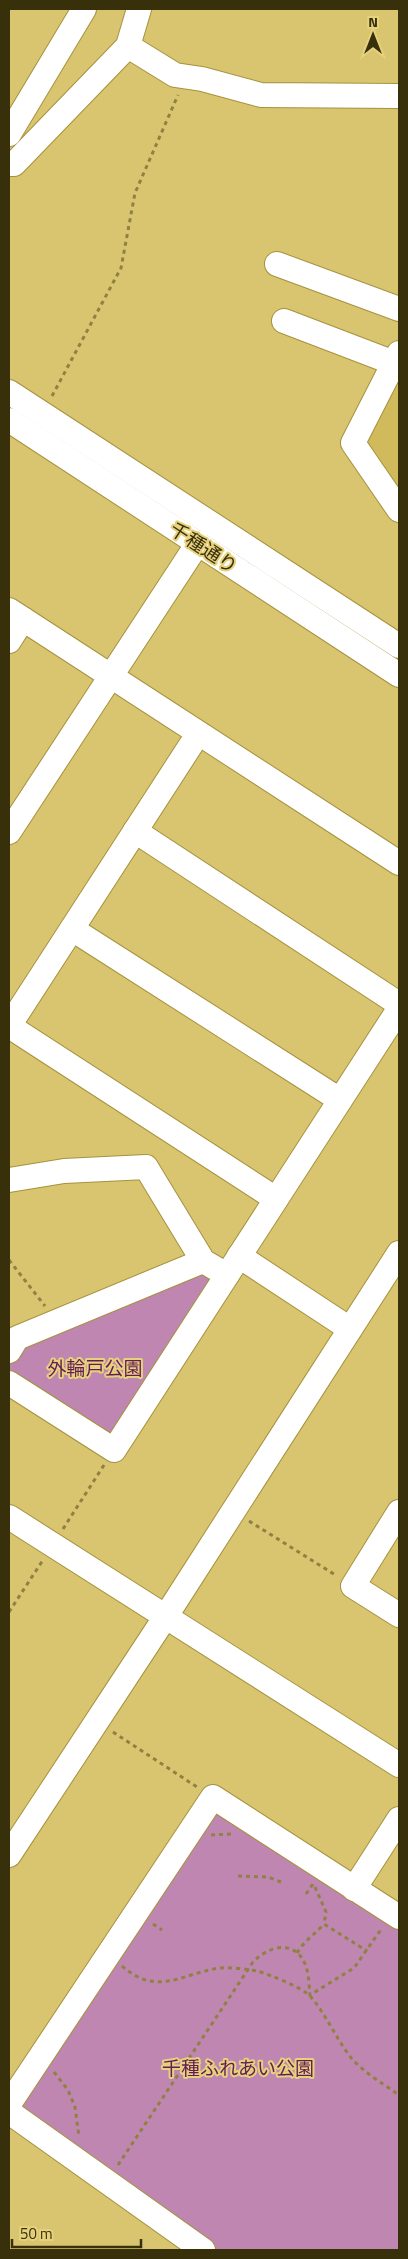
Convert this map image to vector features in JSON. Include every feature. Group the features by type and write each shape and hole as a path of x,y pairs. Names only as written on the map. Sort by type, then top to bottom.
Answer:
{"street":[{"path":"9,134 84,9"},
{"path":"9,164 14,164 128,46 139,9"},
{"path":"128,46 175,76 261,95 399,96"},
{"path":"277,264 399,309"},
{"path":"284,321 396,358 353,443 399,510"},
{"name":"千種通り","path":"9,392 399,646"},
{"name":"千種通り","path":"9,420 399,675"},
{"path":"9,832 198,543"},
{"path":"9,641 16,615 399,863"},
{"path":"198,734 9,1026 276,1199"},
{"path":"135,831 399,1004"},
{"path":"72,928 340,1100"},
{"path":"9,1383 114,1450 399,1009"},
{"path":"9,1180 64,1171 146,1168 204,1261"},
{"path":"9,1855 166,1616 399,1253"},
{"path":"9,1351 17,1338 204,1261 233,1266 350,1329"},
{"path":"399,1512 353,1586 399,1615"},
{"path":"9,1517 399,1765"},
{"path":"9,2104 213,1797 354,1888 392,1921"},
{"path":"354,1888 399,1819"},
{"path":"9,2112 203,2250"}],"path":[{"path":"42,414 121,268 135,193 186,77"},
{"path":"9,1260 56,1321"},
{"path":"234,1511 353,1586"},
{"path":"97,1722 213,1797"},
{"path":"208,1835 223,1833 241,1835"},
{"path":"238,1876 268,1877 281,1882"},
{"path":"297,1953 305,1940 315,1934 324,1924 326,1912 310,1878 318,1883"},
{"path":"306,1894 313,1884"},
{"path":"154,1917 150,1922 162,1930"},
{"path":"310,1995 354,1968 392,1921"},
{"path":"324,1924 367,1951"},
{"path":"114,2172 248,1970 261,1953 270,1948 288,1948 297,1953 305,1963 310,1995 349,2055 363,2069 399,2095"},
{"path":"118,1962 131,1974 146,1981 162,1983 177,1981 220,1968 248,1970 279,1980 310,1995"},
{"path":"53,2068 54,2073 68,2090 75,2107 80,2144"}],"shaded area":[{"path":"399,372 399,494 367,451 367,435"}],"green space":[{"name":"外輪戸公園","path":"198,1268 212,1279 112,1434 103,1434 9,1374 9,1361 21,1341"},
{"name":"千種ふれあい公園","path":"218,1812 399,1927 399,2250 214,2250 18,2112 211,1814"}]}
